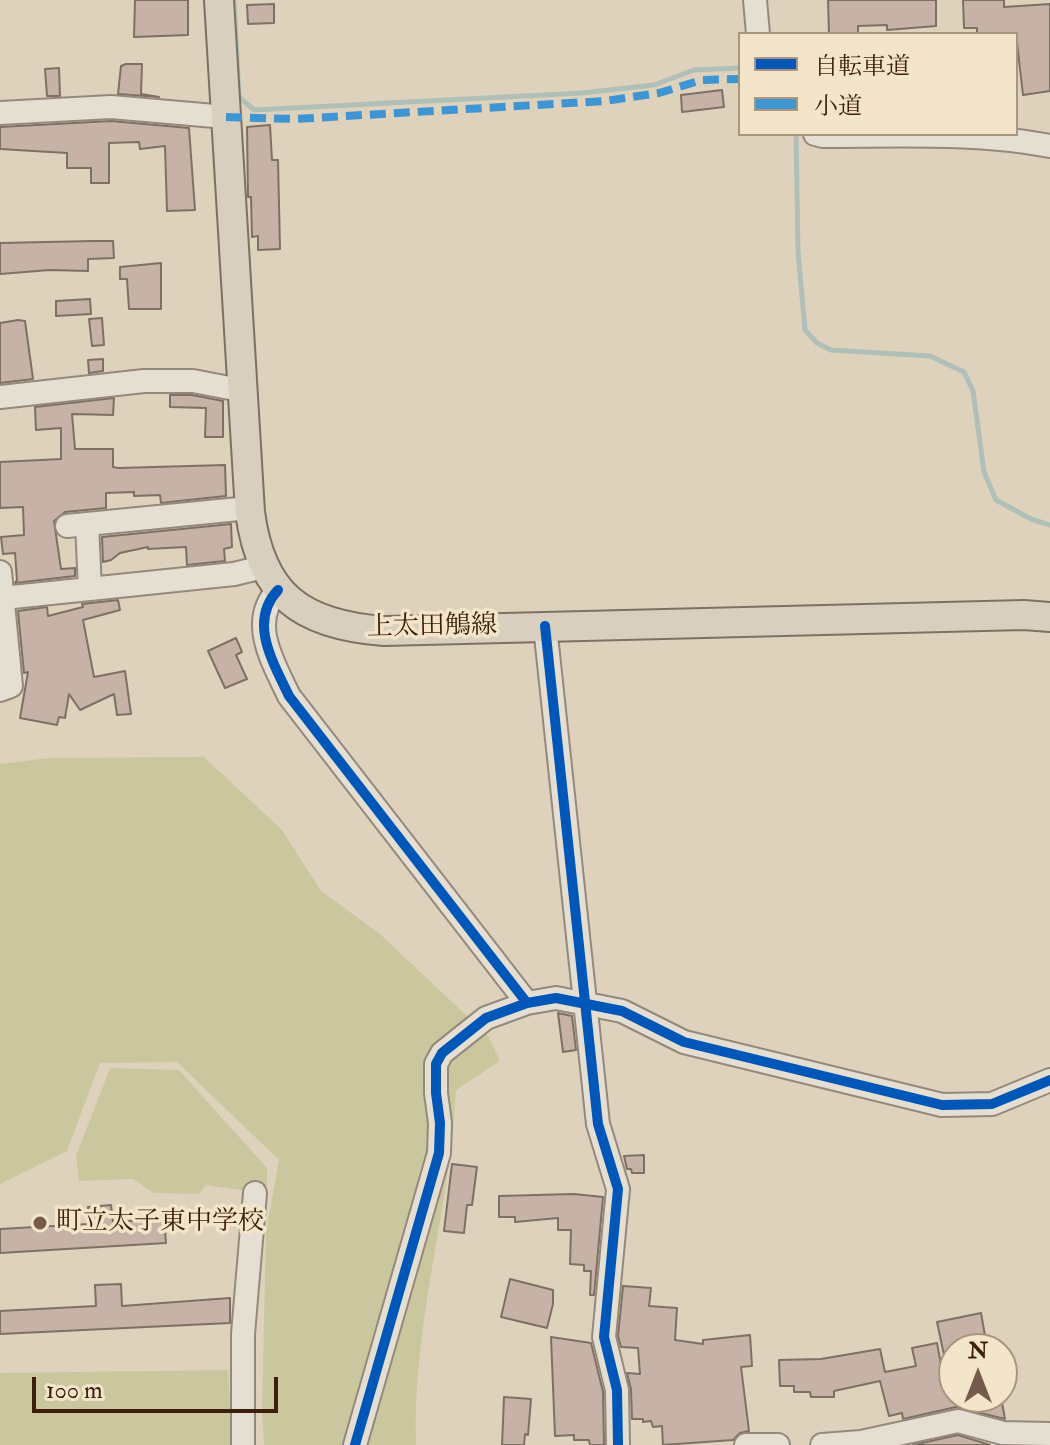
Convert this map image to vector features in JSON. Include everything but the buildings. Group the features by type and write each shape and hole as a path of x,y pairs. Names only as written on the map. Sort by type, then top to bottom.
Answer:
{"main road":[{"path":"219,0 249,508 253,536 271,578"},
{"name":"上太田鵤線","path":"271,578 296,605 320,620 353,629 384,631 1024,615 1050,617"}],"street":[{"path":"755,0 758,32"},
{"path":"0,113 111,107 226,117"},
{"path":"975,136 1050,146"},
{"path":"0,397 144,381 193,381 240,390"},
{"path":"90,589 77,525 249,508"},
{"path":"0,572 11,686 0,690"},
{"path":"3,598 234,574 271,578 270,599 262,624 269,655 289,696 527,1003"},
{"path":"545,626 598,1124 618,1189 604,1337 617,1390 618,1445"},
{"path":"355,1445 439,1153 436,1064 453,1042 486,1018 527,1003 556,998 593,1003 622,1011 684,1042 942,1105 992,1104 1050,1080"},
{"path":"243,1445 243,1334 255,1193"},
{"path":"822,1445 861,1442 958,1421 1004,1439 1050,1434"},
{"path":"746,1445 778,1445"}],"shaded area":[{"path":"204,757 282,830 321,891 380,934 488,1036 500,1061 456,1090 449,1160 421,1341 416,1445 264,1445 266,1233 279,1160 177,1062 100,1063 67,1151 0,1184 0,764 49,758"},
{"path":"110,1068 179,1070 267,1168 267,1185 247,1191 206,1185 199,1194 154,1193 133,1179 79,1181 76,1156"},
{"path":"228,1370 232,1445 0,1445 0,1373"}],"waterway":[{"path":"234,0 239,97 254,110 582,93 654,85 694,70 738,68"},
{"path":"796,136 798,251 805,330 817,343 831,350 930,356 964,372 973,391 984,472 996,500 1031,519 1050,525"}],"marked path":[{"path":"226,117 295,119 605,101 659,93 702,80 738,79"}],"cycle path":[{"path":"278,590 269,602 264,629 271,656 289,696 527,1003"},
{"path":"545,626 598,1124 618,1189 604,1337 617,1390 618,1445"},
{"path":"355,1445 439,1153 436,1064 442,1053 486,1018 527,1003 556,998 622,1011 684,1042 942,1105 992,1104 1050,1080"}],"place":[{"name":"町立太子東中学校","path":"40,1223"}]}
